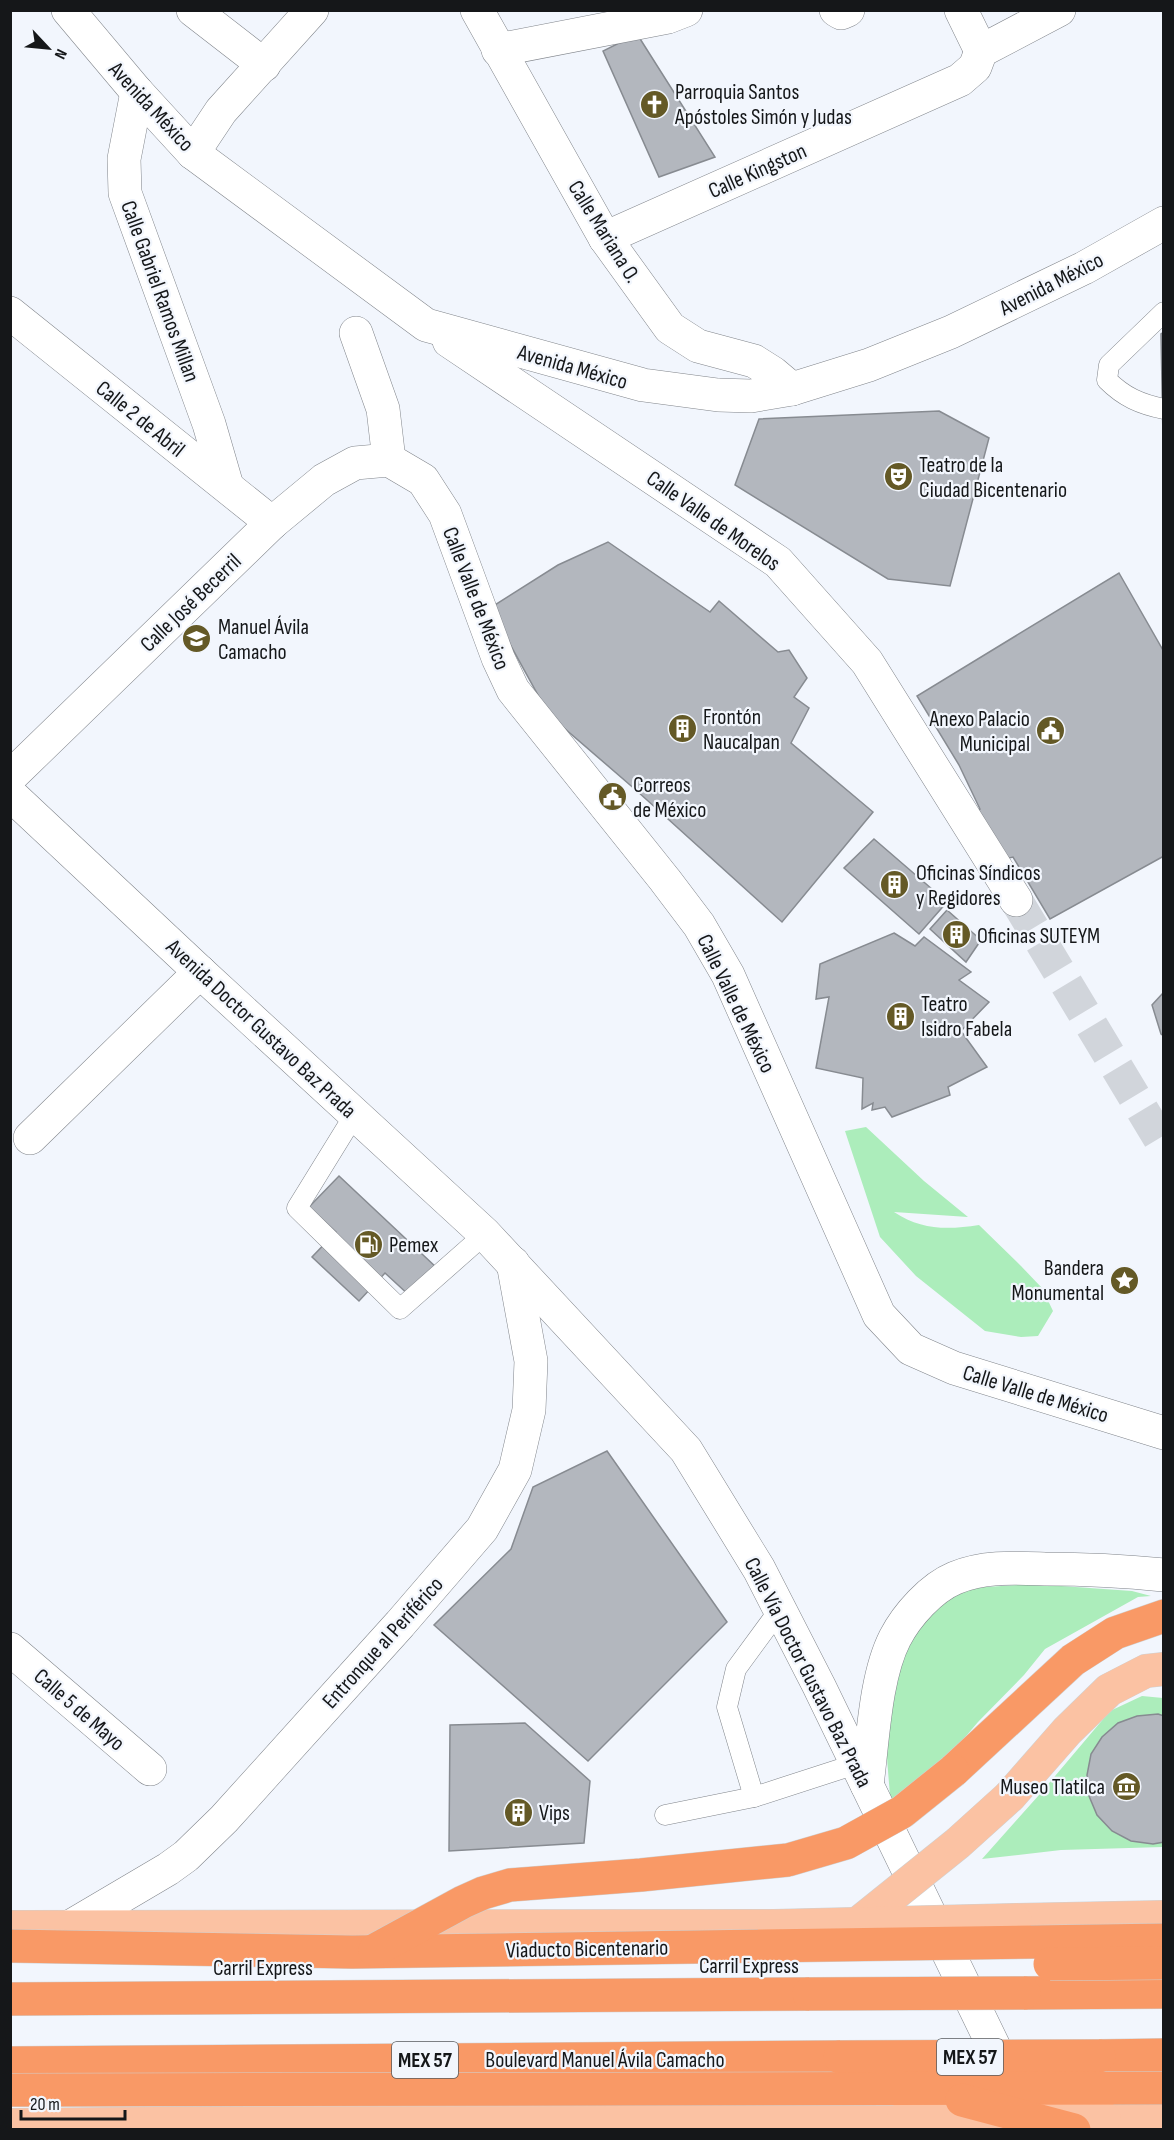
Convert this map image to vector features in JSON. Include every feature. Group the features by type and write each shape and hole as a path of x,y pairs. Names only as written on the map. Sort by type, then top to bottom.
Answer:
{"highway":[{"path":"352,1952 369,1953 463,1902 510,1885 788,1860 846,1843 902,1812 953,1772 1072,1660 1115,1633 1164,1616"},
{"name":"Viaducto Bicentenario","path":"10,1946 352,1952 1164,1940"},
{"name":"Carril Express","path":"10,1968 1164,1963"},
{"path":"10,1999 1164,1992"},
{"name":"Boulevard Manuel Ávila Camacho","path":"10,2063 1164,2055"},
{"path":"10,2090 1164,2088"},
{"path":"920,2089 1074,2130"}],"main road":[{"name":"Avenida México","path":"68,10 137,92 193,153 426,325 643,385 718,395 751,396 792,389 869,365 951,332 1084,268 1164,223"},
{"path":"193,10 264,65"},
{"path":"193,153 221,111 312,10"},
{"name":"Calle Mariana O.","path":"477,10 605,238 670,328 698,346 754,362 773,373 792,389"},
{"path":"498,50 668,16 686,10"},
{"path":"836,10 841,13 848,10"},
{"path":"962,10 981,51"},
{"name":"Calle Kingston","path":"605,238 960,80 975,67 981,51 1059,10"},
{"name":"Calle Gabriel Ramos Millan","path":"137,92 124,159 125,193 209,424 226,486"},
{"name":"Calle 2 de Abril","path":"10,314 272,523"},
{"name":"Calle Valle de Morelos","path":"426,325 778,562 867,662 1016,900"},
{"path":"356,333 383,410 389,460"},
{"name":"Calle José Becerril","path":"10,777 272,523 324,480 355,463 389,460"},
{"name":"Calle Valle de México","path":"389,460 423,480 445,514 498,658 513,690 665,880 699,925 722,965 879,1315 911,1349 954,1368 1164,1432"},
{"name":"Avenida Doctor Gustavo Baz Prada","path":"10,794 485,1234 513,1263"},
{"path":"30,1138 200,972"},
{"name":"Calle Vía Doctor Gustavo Baz Prada","path":"513,1263 686,1450 759,1569 1034,2130"},
{"name":"Entronque al Periférico","path":"68,1928 186,1856 224,1819 304,1731 482,1528 514,1470 529,1410 531,1362 513,1263"},
{"path":"861,1774 882,1677 895,1638 918,1604 954,1578 979,1570 1018,1568 1078,1569 1164,1575"},
{"name":"Calle 5 de Mayo","path":"10,1649 150,1770"},
{"path":"856,1925 958,1843 1010,1796 1067,1731 1109,1690 1146,1671 1164,1669"},
{"path":"10,1927 774,1926 1164,1917"},
{"path":"10,2125 611,2119 1164,2118"},
{"path":"611,2119 649,2130"}],"lane":[{"path":"1164,312 1109,365 1107,380 1121,394 1152,407 1164,409"},
{"path":"355,1114 297,1208 400,1309 485,1234"},
{"path":"754,1797 727,1707 736,1669 780,1609"},
{"path":"665,1815 861,1774"}],"green space":[{"path":"866,1127 924,1181 968,1217 894,1212 914,1222 935,1227 956,1228 979,1225 1042,1288 1053,1311 1038,1336 1021,1337 985,1331 916,1276 880,1237 845,1131"},
{"path":"1033,1584 1132,1591 1151,1596 1138,1597 1045,1649 932,1776 891,1808 884,1721 897,1661 927,1613 969,1588"},
{"path":"1142,1696 1163,1698 1163,1847 1061,1850 982,1859 1110,1711"}],"building":[{"name":"Parroquia Santos Apóstoles Simón y Judas","path":"637,34 715,157 659,177 603,51"},
{"path":"1164,332 1164,490 1161,334"},
{"path":"939,411 989,438 950,586 888,579 735,485 759,419"},
{"name":"Frontón Naucalpan","path":"608,542 710,612 719,601 778,652 789,650 807,678 794,697 809,708 791,743 873,812 782,922 549,715 490,608 558,565"},
{"name":"Anexo Palacio Municipal","path":"1119,573 1164,652 1164,856 1050,919 1013,857 996,861 972,818 980,809 959,765 917,696"},
{"name":"Oficinas Síndicos y Regidores","path":"874,839 947,902 919,934 844,868"},
{"name":"Oficinas SUTEYM","path":"947,910 981,940 966,962 930,929"},
{"name":"Teatro Isidro Fabela","path":"894,933 915,946 924,937 971,972 959,980 989,1002 961,1031 987,1067 948,1087 950,1095 892,1117 885,1107 872,1110 873,1103 862,1109 863,1078 816,1068 829,997 816,999 820,964"},
{"path":"1164,992 1164,1036 1161,1034 1152,1005"},
{"name":"Pemex","path":"339,1176 438,1269 411,1297 385,1273 359,1301 312,1257 336,1232 309,1207"},
{"path":"607,1451 727,1622 588,1761 434,1625 511,1549 533,1487"},
{"name":"Museo Tlatilca","path":"1158,1714 1164,1716 1164,1842 1153,1844 1131,1841 1112,1831 1097,1815 1089,1796 1087,1775 1091,1754 1102,1737 1118,1723 1137,1716"},
{"name":"Vips","path":"525,1723 590,1781 584,1843 449,1851 450,1725"}],"tunnel":[{"path":"1016,900 1164,1146"}],"place":[{"name":"Parroquia Santos Apóstoles Simón y Judas","path":"654,104"},
{"name":"Teatro de la Ciudad Bicentenario","path":"898,477"},
{"name":"Manuel Ávila Camacho","path":"197,639"},
{"name":"Frontón Naucalpan","path":"682,729"},
{"name":"Anexo Palacio Municipal","path":"1051,731"},
{"name":"Correos de México","path":"612,797"},
{"name":"Oficinas Síndicos y Regidores","path":"895,885"},
{"name":"Oficinas SUTEYM","path":"956,935"},
{"name":"Teatro Isidro Fabela","path":"900,1016"},
{"name":"Pemex","path":"368,1244"},
{"name":"Bandera Monumental","path":"1125,1280"},
{"name":"Museo Tlatilca","path":"1126,1786"},
{"name":"Vips","path":"518,1812"}]}
